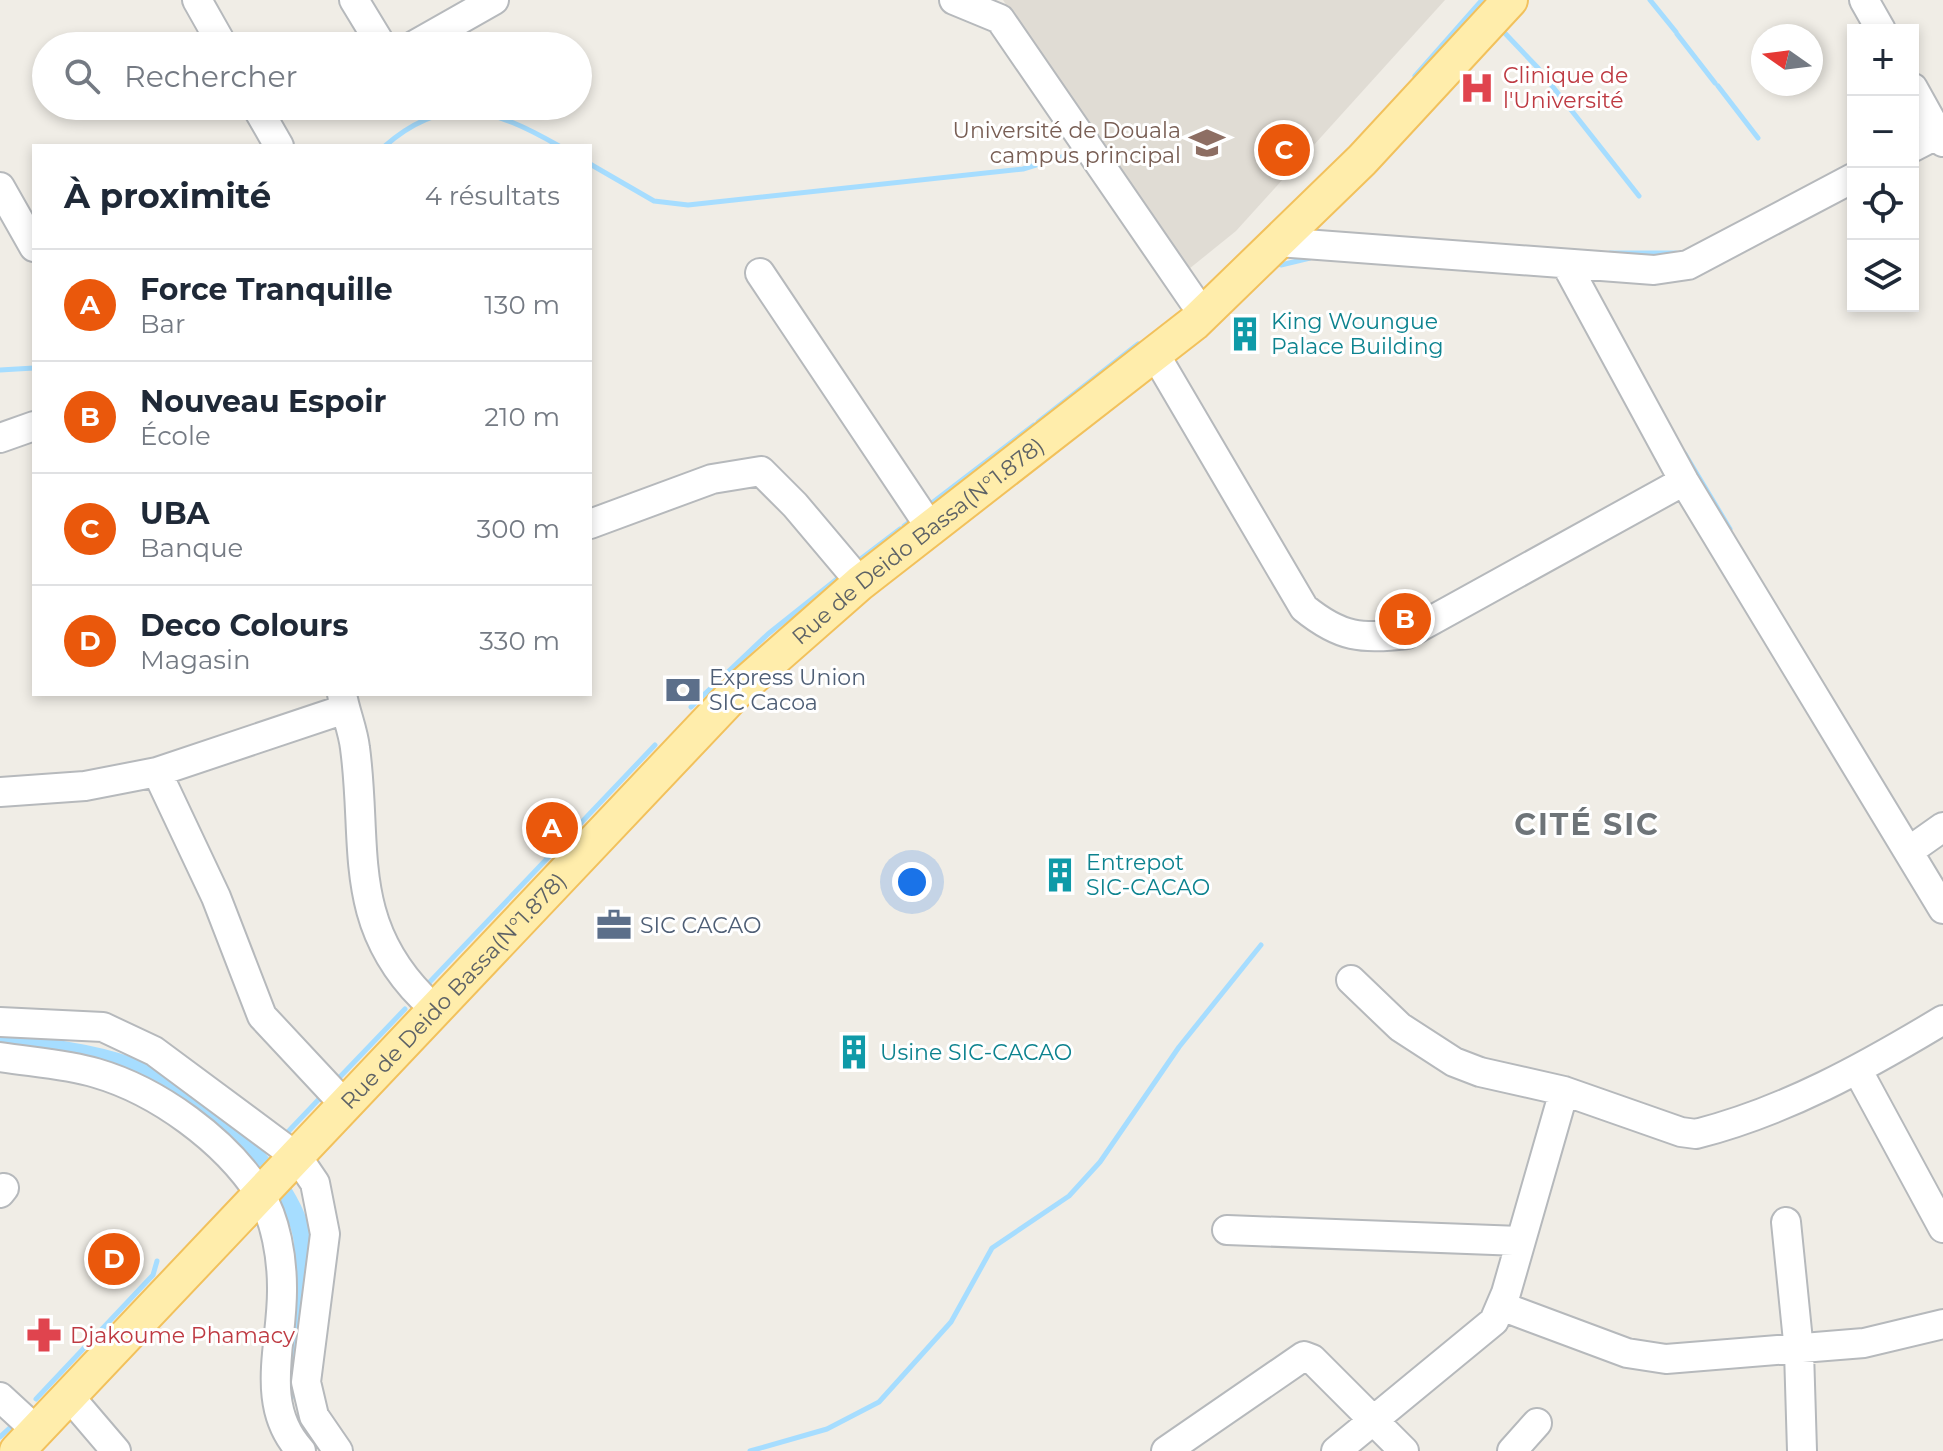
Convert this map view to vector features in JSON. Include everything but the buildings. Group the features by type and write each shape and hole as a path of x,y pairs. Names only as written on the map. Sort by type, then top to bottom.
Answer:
{"main road":[{"path":"338,1099 422,997 731,675 849,569 927,523 1193,300 1398,92 1483,0"},
{"name":"Rue de Deido Bassa(N°1.878)","path":"21,1436 338,1099 737,691 927,523 1156,356 1362,160 1510,0"},
{"name":"Rue de Deido Bassa(N°1.878)","path":"0,1447 21,1436 69,1396 182,1265"}],"street":[{"path":"197,0 215,32"},
{"path":"354,0 373,32"},
{"path":"438,32 494,0"},
{"path":"954,0 1000,19 1193,300"},
{"path":"1864,0 1878,24"},
{"path":"1917,96 1941,138 1919,145"},
{"path":"264,120 278,144"},
{"path":"1278,242 1654,270 1688,265 1847,181"},
{"path":"0,187 32,243"},
{"path":"1566,264 1684,481 1943,909"},
{"path":"760,273 927,523"},
{"path":"1156,356 1304,608 1328,628 1364,638 1407,634 1684,481"},
{"path":"0,438 32,427"},
{"path":"592,523 712,479 761,471 795,505 849,569"},
{"path":"0,792 85,786 157,772 344,702 355,747 366,901 396,963 422,997"},
{"path":"157,772 216,897 262,1016 338,1099"},
{"path":"1909,851 1943,827"},
{"path":"1351,980 1400,1027 1454,1062 1480,1072 1564,1091 1681,1132 1696,1134 1806,1095 1858,1071 1943,1020"},
{"path":"0,1022 103,1027 154,1051 272,1170 282,1288 276,1348 277,1414 301,1451"},
{"path":"0,1057 95,1073 144,1091 272,1170 315,1183 325,1234 306,1382 314,1416 338,1451"},
{"path":"1858,1071 1943,1228"},
{"path":"1336,1451 1494,1321 1564,1091"},
{"path":"1786,1222 1799,1351 1802,1451"},
{"path":"1227,1230 1520,1241"},
{"path":"1501,1306 1627,1353 1651,1357 1799,1351 1903,1336 1943,1324"},
{"path":"1166,1451 1304,1356 1312,1359 1404,1451"},
{"path":"69,1396 116,1451"},
{"path":"0,1397 21,1436"},
{"path":"1512,1451 1537,1423"}],"shaded area":[{"name":"Université de Douala campus principal","path":"1003,0 1445,0 1236,231 1184,273"}],"waterway":[{"path":"1415,76 1482,0"},
{"path":"1650,0 1676,32"},
{"path":"1500,28 1538,68 1639,196"},
{"path":"1677,34 1715,83"},
{"path":"1718,86 1758,138"},
{"path":"388,144 425,120"},
{"path":"504,120 555,144"},
{"path":"592,165 654,201 688,205 1023,169 1078,152"},
{"path":"1610,253 1676,253"},
{"path":"1278,262 1281,265 1310,258"},
{"path":"1038,422 1138,344"},
{"path":"0,370 32,368"},
{"path":"928,506 1034,425"},
{"path":"1685,454 1730,529"},
{"path":"904,526 912,520"},
{"path":"858,561 900,529"},
{"path":"691,707 768,634 842,575"},
{"path":"424,988 655,745"},
{"path":"750,1451 827,1429 879,1402 951,1322 992,1248 1069,1196 1100,1162 1179,1047 1261,945"},
{"path":"337,1080 405,1009"},
{"path":"0,1041 90,1055 143,1071 218,1119 266,1168 297,1220 303,1245 290,1355 289,1391"},
{"path":"283,1137 321,1097"},
{"path":"256,1155 268,1147"},
{"path":"276,1199 284,1196 291,1185"},
{"path":"36,1399 153,1275 157,1261"},
{"path":"0,1437 14,1424"}],"place":[{"name":"Clinique de l'Université","path":"1477,88"},
{"name":"Université de Douala campus principal","path":"1207,143"},
{"name":"UBA","path":"1284,150"},
{"name":"King Woungue Palace Building","path":"1245,334"},
{"name":"Nouveau Espoir","path":"1405,619"},
{"name":"Express Union SIC Cacoa","path":"683,690"},
{"name":"Force Tranquille","path":"552,828"},
{"name":"Entrepot SIC-CACAO","path":"1060,875"},
{"name":"SIC CACAO","path":"614,925"},
{"name":"Usine SIC-CACAO","path":"854,1052"},
{"name":"Deco Colours","path":"114,1259"},
{"name":"Djakoume Phamacy","path":"44,1335"}],"district":[{"name":"CITÉ SIC","path":"1587,824"}]}
